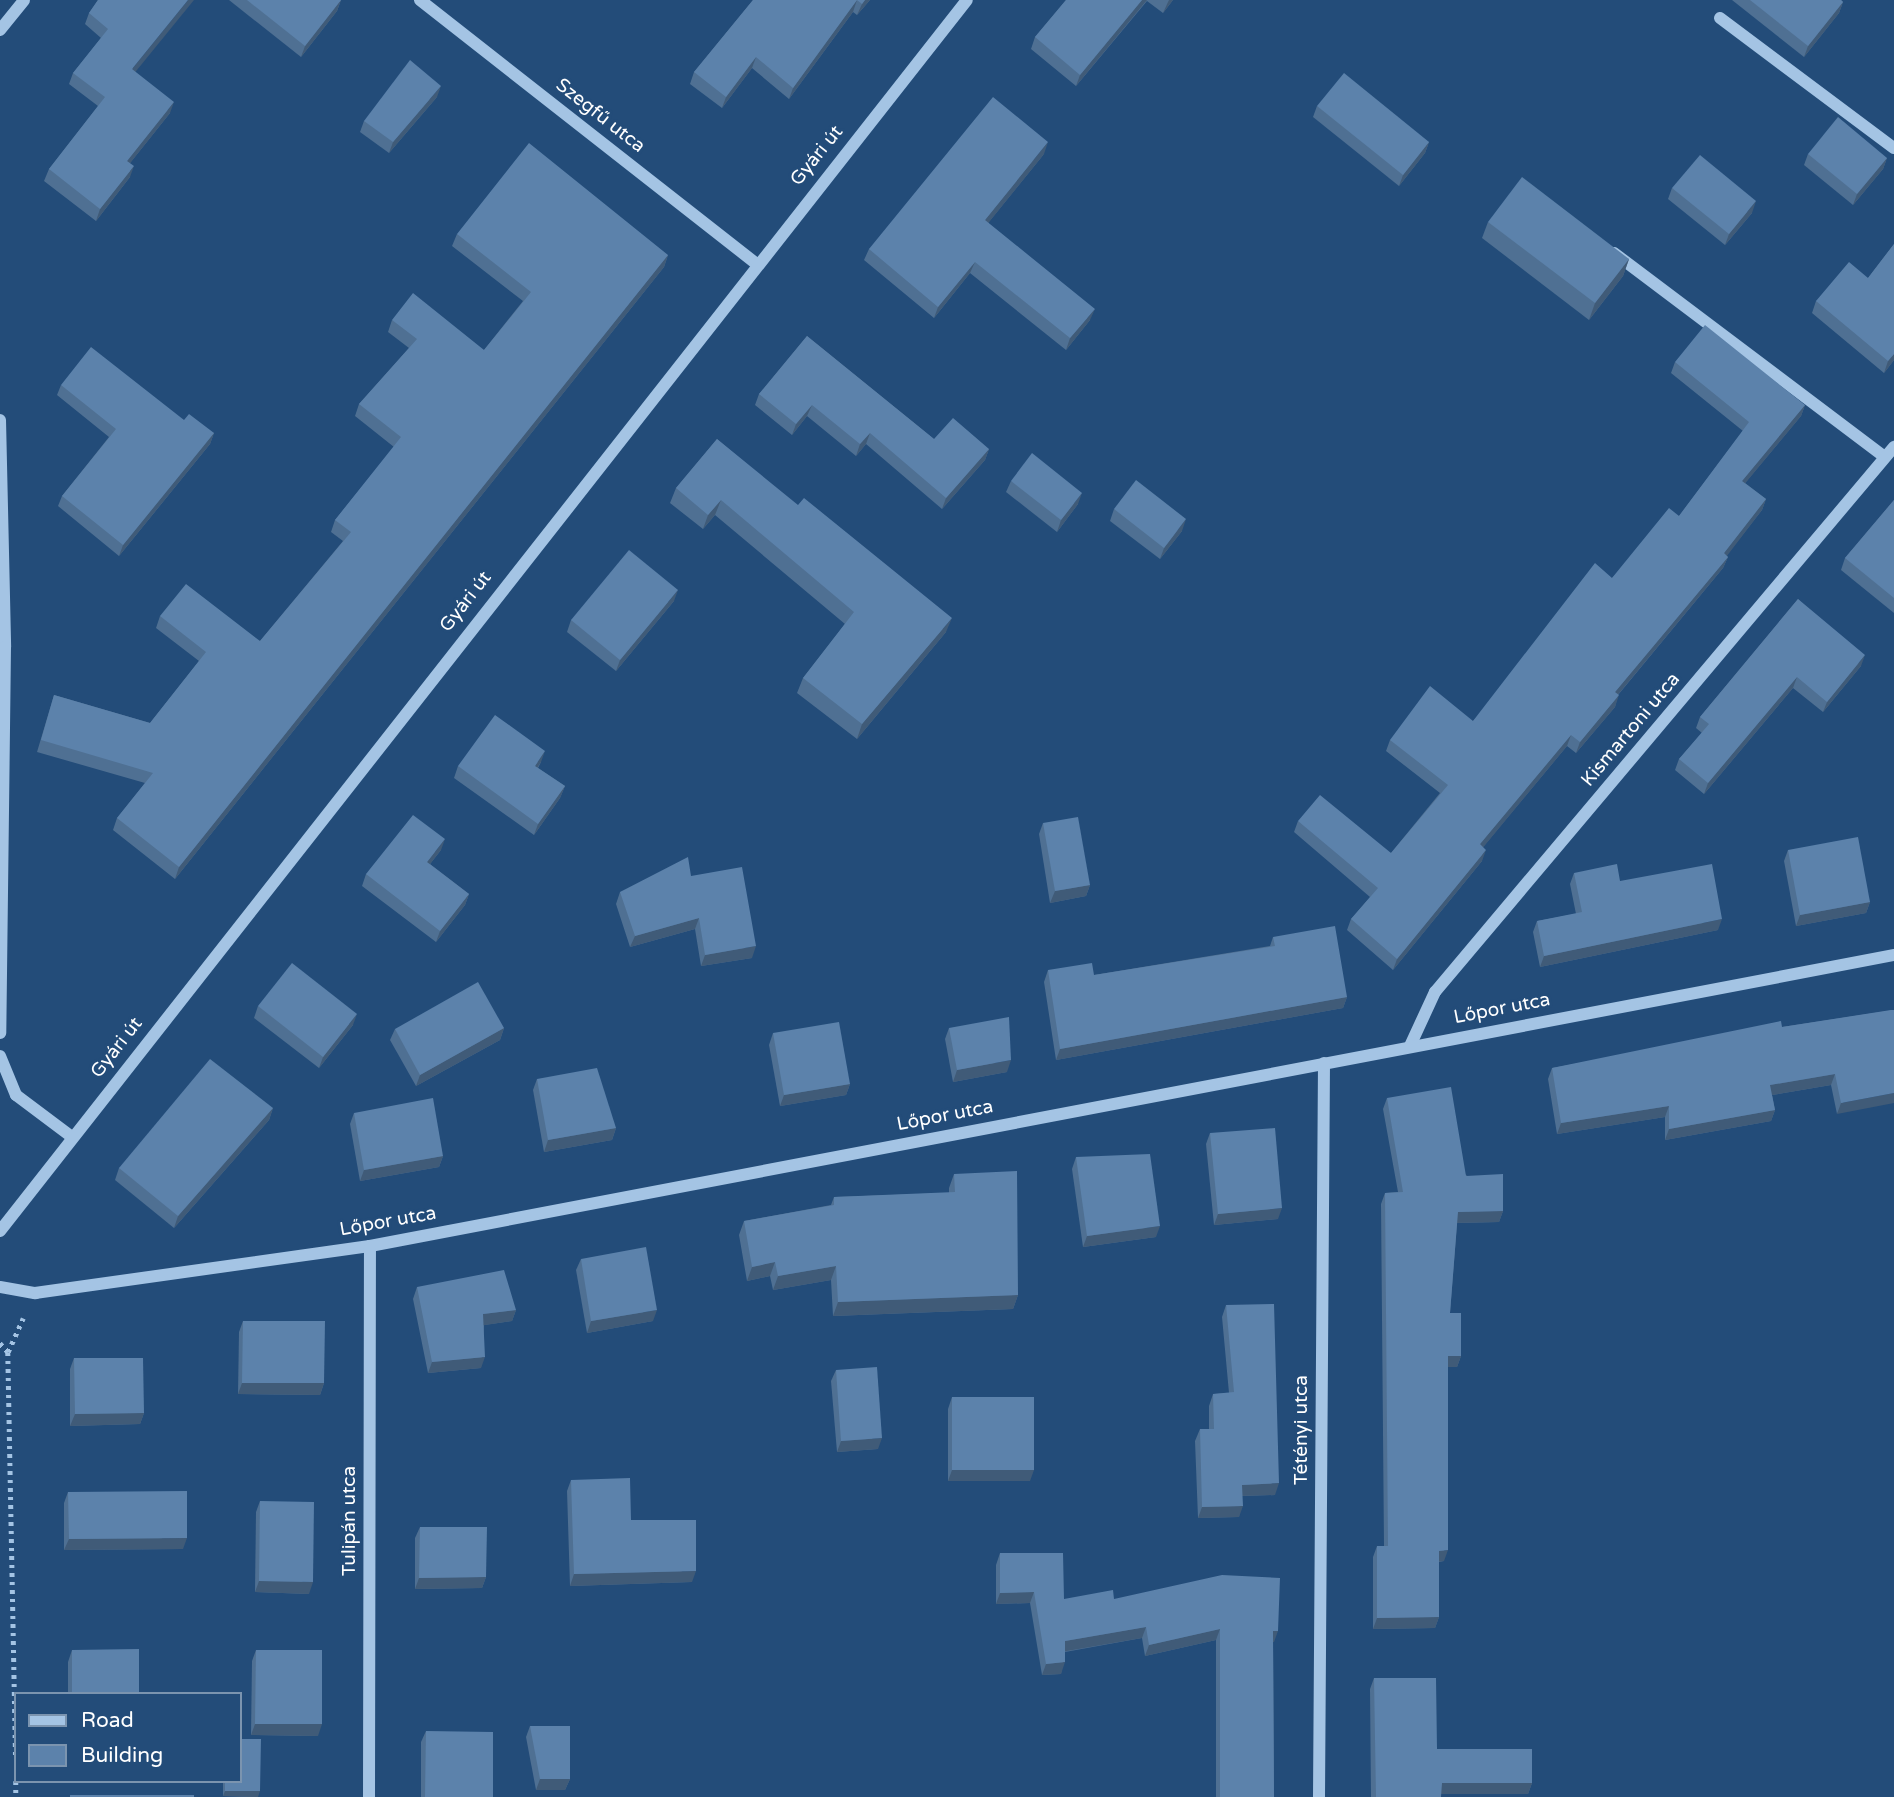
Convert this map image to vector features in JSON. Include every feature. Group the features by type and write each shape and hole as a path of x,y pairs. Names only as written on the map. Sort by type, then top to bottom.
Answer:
{"street":[{"path":"0,30 23,0"},
{"name":"Szegfű utca","path":"420,0 756,263"},
{"name":"Gyári út","path":"0,1231 756,263 967,0"},
{"path":"1720,18 1894,148"},
{"path":"1601,243 1885,457"},
{"path":"0,420 5,648 0,1033"},
{"name":"Kismartoni utca","path":"1410,1046 1435,992 1894,447"},
{"name":"Lőpor utca","path":"0,1287 35,1293 370,1246 1894,955"},
{"path":"0,1056 16,1095 72,1137"},
{"name":"Tétényi utca","path":"1319,1797 1324,1063"},
{"name":"Tulipán utca","path":"369,1797 370,1246"}],"path":[{"path":"15,1692 8,1352 35,1293"},
{"path":"0,1343 8,1352"}],"building":[{"path":"98,0 188,0 132,69 174,102 127,161 134,166 100,209 49,169 105,97 73,73 108,29 89,13"},
{"path":"247,0 341,0 305,46"},
{"path":"753,0 857,0 793,88 756,57 726,97 694,72"},
{"path":"1066,0 1142,0 1080,75 1035,37"},
{"path":"1750,0 1841,0 1843,2 1808,46"},
{"path":"410,60 441,86 393,142 364,121"},
{"path":"1344,73 1429,142 1403,175 1317,106"},
{"path":"993,97 1048,142 985,220 1095,309 1070,338 975,262 938,307 869,249"},
{"path":"1838,117 1887,158 1857,194 1808,154"},
{"path":"529,143 668,255 179,867 117,818 153,773 41,740 54,695 150,723 206,652 160,616 186,584 260,641 351,532 335,520 401,437 359,404 417,339 392,320 413,293 484,350 531,292 457,234"},
{"path":"1700,155 1756,201 1729,234 1672,188"},
{"path":"1522,177 1629,259 1595,303 1488,222"},
{"path":"1894,244 1894,354 1888,361 1816,301 1849,262 1868,278"},
{"path":"1705,325 1805,405 1742,481 1766,499 1724,553 1728,557 1615,692 1619,695 1580,742 1571,735 1480,844 1486,850 1397,959 1351,919 1378,888 1298,821 1320,795 1391,853 1448,785 1390,740 1430,686 1473,721 1595,563 1612,578 1669,508 1679,516 1749,422 1675,362"},
{"path":"807,336 934,439 953,418 989,449 946,498 870,433 860,444 812,405 796,424 759,394"},
{"path":"91,347 184,420 189,414 214,433 123,545 62,496 116,429 61,385"},
{"path":"717,439 798,505 804,498 952,618 862,724 803,678 854,612 721,500 708,515 676,488"},
{"path":"1032,453 1082,493 1061,520 1011,481"},
{"path":"1136,480 1186,519 1164,548 1114,509"},
{"path":"1894,500 1894,598 1845,558"},
{"path":"629,550 678,590 620,660 571,620"},
{"path":"1798,599 1865,655 1827,702 1797,677 1708,783 1679,759 1709,724 1700,717"},
{"path":"495,715 545,751 535,766 565,786 538,824 458,766"},
{"path":"413,815 445,839 427,862 469,894 440,931 366,874"},
{"path":"1078,817 1090,885 1055,891 1043,823"},
{"path":"1858,837 1870,902 1800,915 1788,850"},
{"path":"688,857 691,876 742,867 756,946 705,955 699,918 635,936 620,892"},
{"path":"1617,864 1620,881 1712,864 1722,919 1544,956 1537,921 1582,912 1574,873"},
{"path":"1335,926 1347,997 1060,1049 1048,970 1092,963 1094,975 1275,946 1273,937"},
{"path":"292,963 357,1014 323,1057 258,1006"},
{"path":"478,982 504,1028 420,1075 395,1029"},
{"path":"1894,1010 1894,1093 1841,1103 1835,1074 1770,1085 1775,1110 1669,1129 1669,1106 1561,1123 1552,1068 1781,1021 1782,1027"},
{"path":"1009,1017 1011,1060 957,1070 949,1028"},
{"path":"839,1022 850,1084 784,1095 773,1033"},
{"path":"210,1059 273,1108 178,1216 119,1168"},
{"path":"597,1068 616,1128 548,1140 537,1079"},
{"path":"1451,1087 1466,1176 1503,1174 1503,1211 1458,1212 1450,1313 1461,1313 1461,1356 1448,1356 1448,1550 1439,1551 1439,1617 1377,1618 1377,1546 1388,1546 1385,1193 1403,1192 1387,1098"},
{"path":"433,1098 443,1156 364,1170 354,1113"},
{"path":"1275,1128 1282,1208 1218,1214 1210,1133"},
{"path":"1150,1154 1160,1226 1087,1236 1076,1157"},
{"path":"1017,1171 1018,1295 838,1302 836,1266 778,1276 775,1262 752,1267 744,1221 834,1205 834,1197 955,1192 954,1174"},
{"path":"646,1247 657,1310 591,1321 581,1259"},
{"path":"504,1270 516,1310 483,1314 485,1357 432,1362 417,1287"},
{"path":"1274,1304 1279,1483 1242,1485 1243,1506 1202,1507 1200,1429 1214,1429 1213,1394 1234,1392 1226,1305"},
{"path":"243,1321 325,1321 324,1383 242,1383"},
{"path":"74,1358 143,1358 144,1413 75,1414"},
{"path":"877,1367 882,1438 841,1441 836,1370"},
{"path":"952,1397 1034,1397 1034,1470 952,1470"},
{"path":"630,1478 631,1520 696,1520 696,1571 574,1574 571,1480"},
{"path":"187,1491 187,1538 69,1539 68,1492"},
{"path":"260,1501 314,1502 313,1582 259,1581"},
{"path":"420,1527 487,1527 486,1577 419,1578"},
{"path":"1000,1553 1063,1553 1064,1599 1113,1590 1114,1599 1222,1575 1280,1578 1278,1631 1273,1631 1274,1797 1220,1797 1220,1629 1149,1645 1146,1627 1065,1641 1065,1662 1046,1664 1034,1592 1000,1593"},
{"path":"139,1649 139,1692 72,1692 72,1650"},
{"path":"256,1650 322,1650 322,1724 255,1724"},
{"path":"1374,1678 1436,1678 1437,1749 1532,1749 1532,1783 1442,1783 1441,1797 1376,1797"},
{"path":"530,1726 570,1726 570,1779 540,1779"},
{"path":"426,1731 493,1732 493,1797 425,1797"},
{"path":"242,1739 261,1739 260,1791 225,1791 225,1783 242,1783"},
{"path":"194,1795 194,1797 70,1797"}]}
